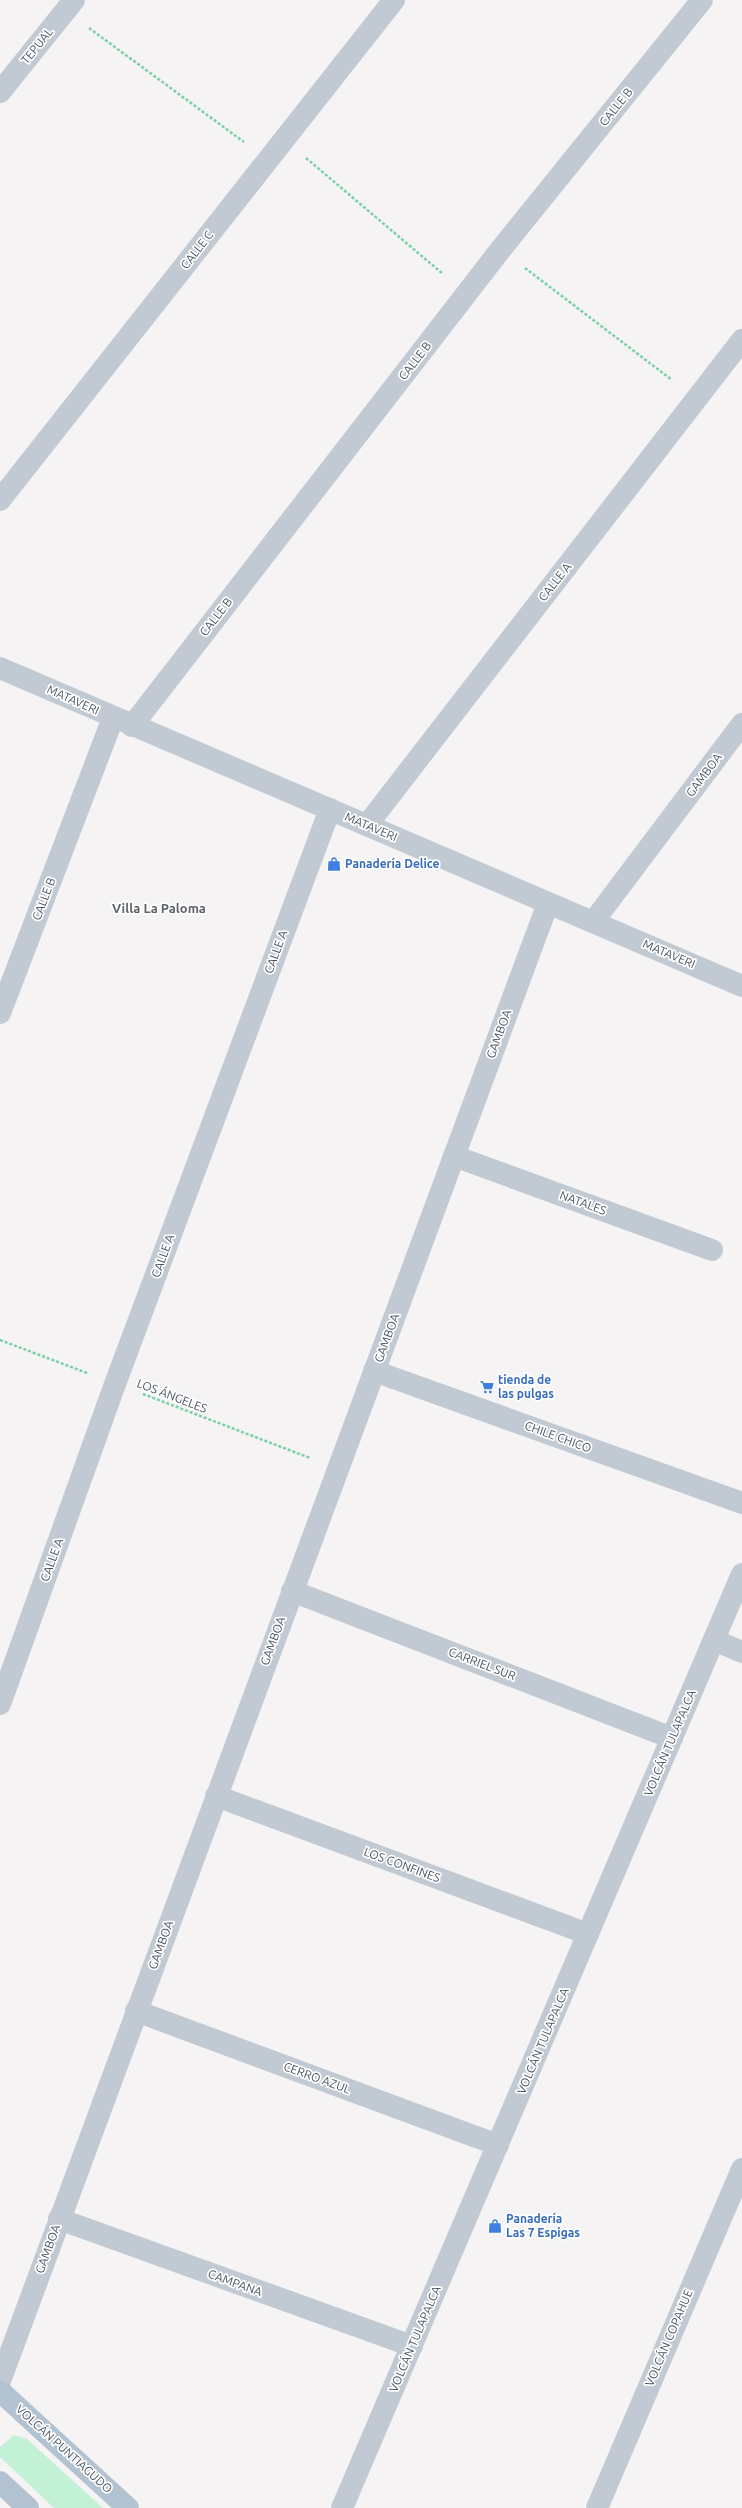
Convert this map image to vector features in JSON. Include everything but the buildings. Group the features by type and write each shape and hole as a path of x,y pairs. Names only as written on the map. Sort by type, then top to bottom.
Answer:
{"main road":[{"name":"VOLCÁN PUNTIAGUDO","path":"0,2391 128,2508"},
{"path":"0,2482 28,2508"}],"street":[{"name":"CALLE C","path":"0,500 394,0"},
{"name":"CALLE B","path":"0,1013 123,722 702,0"},
{"name":"TEPUAL","path":"0,92 70,5"},
{"name":"CALLE A","path":"368,825 742,340"},
{"name":"MATAVERI","path":"0,668 742,986"},
{"name":"GAMBOA","path":"593,922 742,724"},
{"name":"CALLE A","path":"0,1704 116,1384 330,809"},
{"name":"GAMBOA","path":"0,2381 548,903"},
{"name":"NATALES","path":"454,1156 712,1250"},
{"name":"CHILE CHICO","path":"374,1371 742,1503"},
{"name":"VOLCÁN TULAPALCA","path":"342,2508 742,1574"},
{"name":"CARRIEL SUR","path":"292,1591 672,1738"},
{"path":"714,1640 742,1652"},
{"name":"LOS CONFINES","path":"216,1796 588,1934"},
{"name":"CERRO AZUL","path":"136,2011 498,2145"},
{"name":"VOLCÁN COPAHUE","path":"597,2508 742,2169"},
{"name":"CAMPANA","path":"59,2220 412,2346"}],"path":[{"path":"70,5 269,160"},
{"path":"284,140 466,294"},
{"path":"501,249 696,399"},
{"name":"LOS ÁNGELES","path":"0,1340 338,1468"}],"green space":[{"path":"14,2435 27,2439 103,2508 54,2508 0,2457 0,2447"}],"place":[{"name":"Panadería Delice","path":"334,864"},
{"name":"tienda de las pulgas","path":"487,1387"},
{"name":"Panadería Las 7 Espigas","path":"495,2226"}],"district":[{"name":"Villa La Paloma","path":"159,908"}]}
